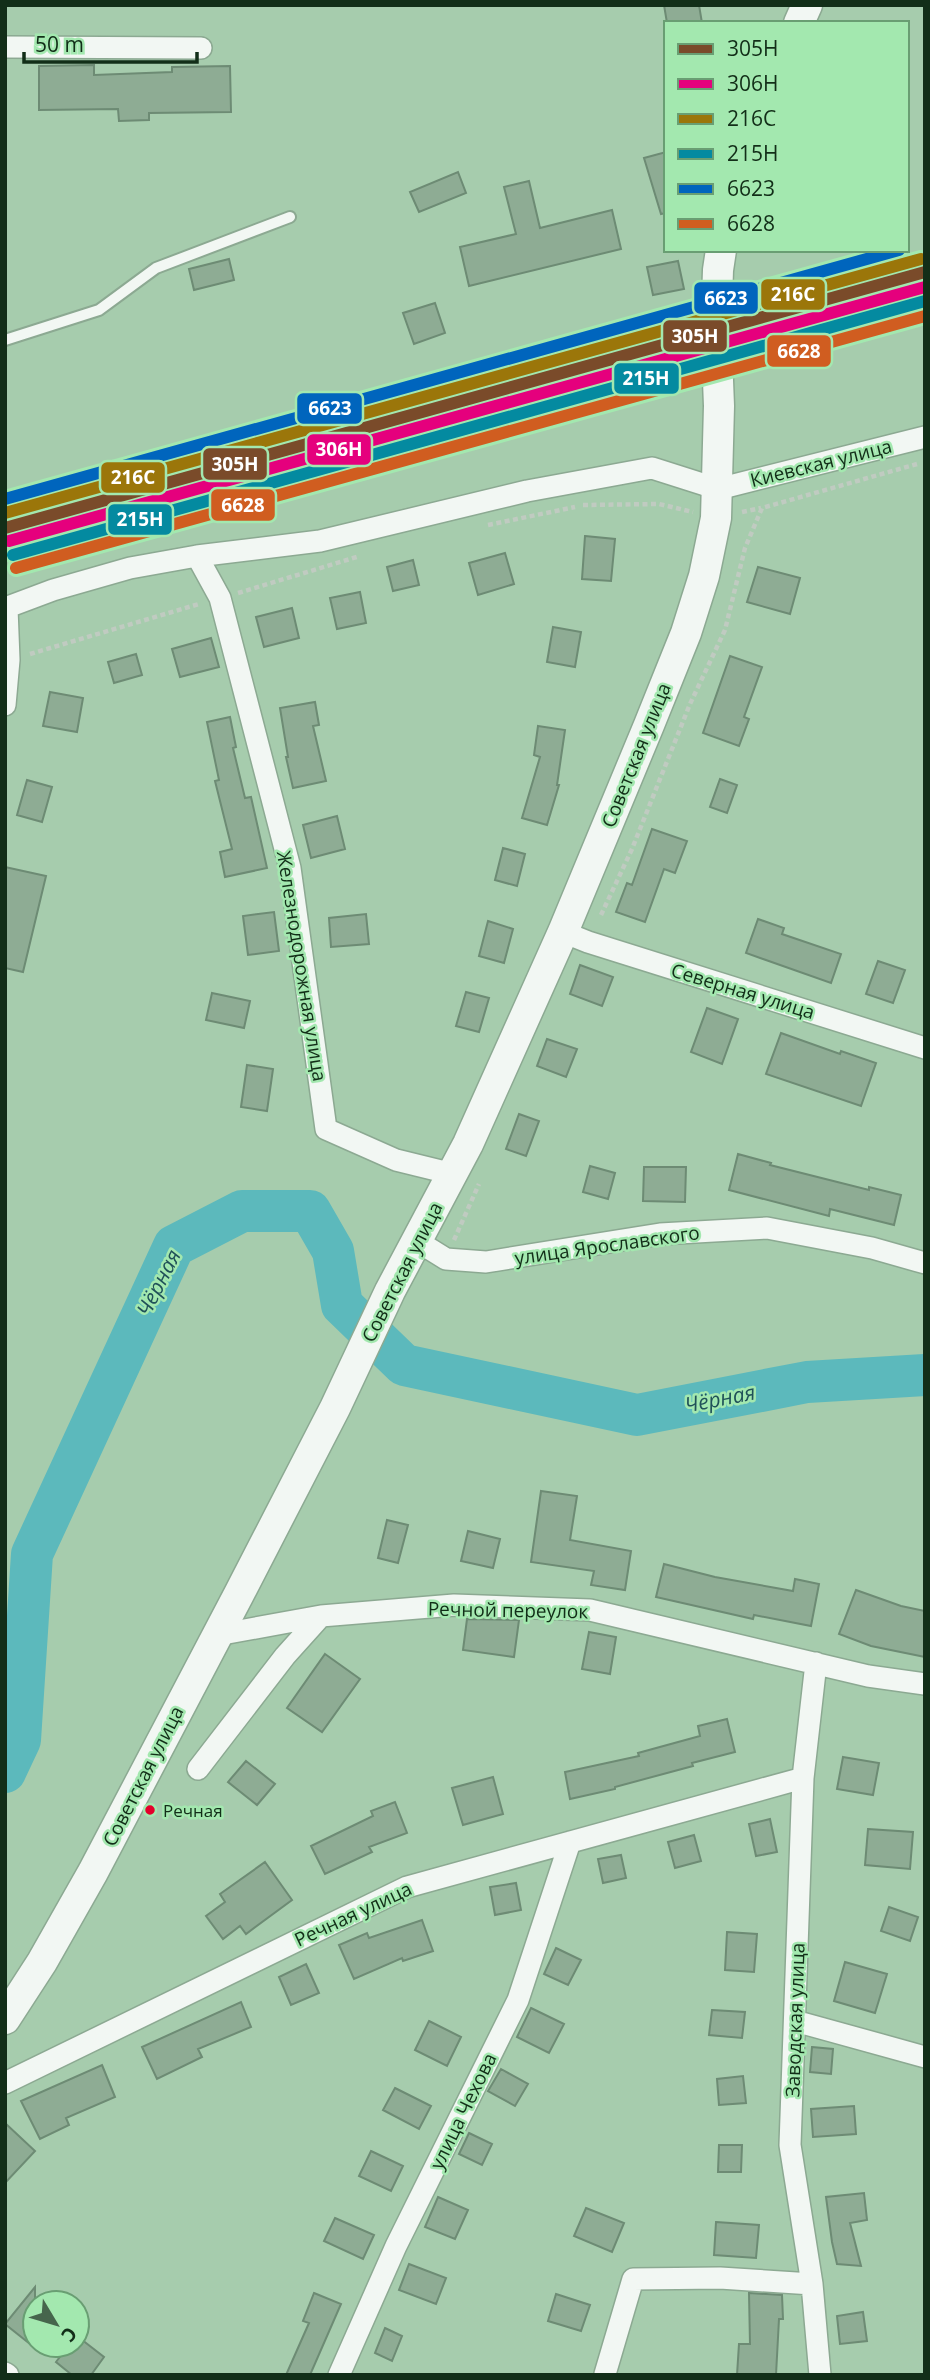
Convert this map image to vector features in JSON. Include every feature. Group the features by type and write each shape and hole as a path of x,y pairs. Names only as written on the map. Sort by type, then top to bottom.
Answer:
{"main road":[{"path":"800,21 807,5"},
{"name":"Советская улица","path":"5,2019 42,1962 93,1872 335,1408 390,1291 417,1241 467,1176 575,937 686,633 704,576 717,504 716,330 721,252"}],"street":[{"path":"5,47 201,48"},
{"name":"Киевская улица","path":"717,504 925,437"},
{"path":"5,705 9,660 6,608 53,590 130,568 197,556 320,541 527,491 652,468 717,504"},
{"name":"Железнодорожная улица","path":"197,556 220,598 290,868 326,1129 396,1160 467,1176"},
{"name":"Северная улица","path":"575,937 925,1048"},
{"name":"улица Ярославского","path":"417,1241 446,1259 486,1262 660,1234 767,1228 872,1248 925,1263"},
{"name":"Речной переулок","path":"217,1634 321,1616 454,1605 590,1611 816,1663"},
{"path":"198,1769 285,1656 321,1616"},
{"path":"816,1663 868,1676 925,1684"},
{"name":"Заводская улица","path":"816,1663 803,1778 790,2145 812,2284 820,2375"},
{"name":"Речная улица","path":"5,2083 407,1887 803,1778"},
{"name":"улица Чехова","path":"339,2375 396,2246 518,2000 570,1842"},
{"path":"795,2021 925,2057"},
{"path":"605,2374 633,2279 720,2278 812,2284"}],"lane":[{"path":"5,340 99,310 156,268 289,217"}],"path":[{"path":"480,527 587,504 717,504 762,508 925,462"},
{"path":"575,937 632,849 690,704 724,630 745,548 762,508"},
{"path":"9,660 361,556"},
{"path":"446,1259 467,1176"}],"building":[{"path":"664,5 699,5 702,21 667,21"},
{"path":"94,65 94,75 172,72 172,67 230,66 231,112 149,113 149,120 119,121 118,109 39,110 39,66"},
{"path":"664,153 664,213 661,214 644,158"},
{"path":"458,172 466,193 419,212 410,192"},
{"path":"529,181 540,228 612,210 621,249 469,286 460,247 516,234 504,187"},
{"path":"229,259 234,280 194,290 189,269"},
{"path":"678,261 684,289 653,295 647,267"},
{"path":"435,303 445,333 414,344 403,313"},
{"path":"585,536 615,539 611,581 582,579"},
{"path":"505,553 514,584 478,595 469,563"},
{"path":"413,560 419,585 393,591 387,567"},
{"path":"758,567 800,578 790,614 747,602"},
{"path":"360,592 366,623 337,629 330,598"},
{"path":"292,608 299,638 264,647 256,617"},
{"path":"553,627 581,632 575,667 547,662"},
{"path":"211,638 219,667 180,677 172,649"},
{"path":"136,654 142,675 114,683 108,662"},
{"path":"730,656 762,667 744,717 749,719 739,746 703,733"},
{"path":"50,692 83,698 77,732 43,726"},
{"path":"315,702 319,725 313,726 326,781 293,788 280,708"},
{"path":"230,717 236,747 233,748 245,798 251,797 267,868 225,877 220,852 232,849 215,781 219,780 207,722"},
{"path":"538,726 565,730 559,785 547,825 522,818 540,757 534,755"},
{"path":"720,779 737,785 727,813 710,807"},
{"path":"27,780 52,787 42,822 17,815"},
{"path":"337,816 345,849 311,858 303,825"},
{"path":"652,829 687,841 675,873 664,869 645,922 616,912 627,883 632,885"},
{"path":"503,848 525,854 517,886 495,880"},
{"path":"5,867 46,876 23,972 5,968"},
{"path":"274,912 279,951 248,955 243,916"},
{"path":"366,914 369,944 331,947 329,918"},
{"path":"758,919 784,928 782,934 841,954 831,983 746,953"},
{"path":"488,921 513,929 504,963 479,956"},
{"path":"878,961 905,970 893,1003 866,994"},
{"path":"580,965 613,977 602,1006 570,994"},
{"path":"466,992 489,998 479,1032 456,1026"},
{"path":"212,993 250,1001 244,1028 206,1020"},
{"path":"707,1008 738,1019 722,1064 691,1052"},
{"path":"781,1033 840,1054 841,1051 876,1063 861,1106 766,1074"},
{"path":"547,1039 577,1049 566,1077 537,1066"},
{"path":"247,1065 273,1069 267,1111 241,1107"},
{"path":"519,1114 539,1121 526,1156 506,1149"},
{"path":"738,1154 771,1163 770,1165 869,1190 869,1187 901,1195 894,1225 830,1209 829,1216 729,1190"},
{"path":"590,1166 615,1173 608,1199 583,1192"},
{"path":"644,1167 686,1167 685,1202 643,1201"},
{"path":"541,1491 577,1496 570,1540 631,1551 625,1590 591,1585 594,1571 531,1562"},
{"path":"387,1520 408,1525 398,1563 378,1558"},
{"path":"468,1531 500,1539 493,1568 461,1561"},
{"path":"664,1564 715,1577 793,1591 795,1579 819,1584 811,1626 754,1615 753,1619 656,1597"},
{"path":"856,1590 901,1606 925,1611 925,1657 871,1646 839,1634"},
{"path":"467,1619 519,1620 514,1657 463,1650"},
{"path":"589,1632 616,1637 610,1674 582,1669"},
{"path":"325,1654 360,1679 322,1732 287,1708"},
{"path":"727,1719 735,1752 692,1763 693,1766 615,1789 570,1799 565,1772 639,1756 638,1753 700,1736 698,1726"},
{"path":"843,1757 879,1763 873,1795 837,1789"},
{"path":"246,1761 275,1784 257,1805 228,1782"},
{"path":"493,1777 503,1814 463,1825 452,1788"},
{"path":"395,1802 407,1833 369,1847 372,1852 325,1874 311,1846 373,1816 371,1811"},
{"path":"770,1819 777,1852 756,1856 749,1824"},
{"path":"868,1829 913,1832 910,1869 865,1865"},
{"path":"694,1835 701,1861 675,1868 668,1842"},
{"path":"621,1855 626,1878 603,1883 598,1859"},
{"path":"265,1862 292,1900 246,1934 240,1926 223,1939 206,1916 225,1902 220,1894"},
{"path":"516,1883 521,1910 495,1915 490,1887"},
{"path":"889,1907 918,1917 910,1941 881,1931"},
{"path":"422,1920 433,1951 403,1961 402,1958 354,1979 339,1945 367,1933 369,1938"},
{"path":"727,1932 757,1934 754,1972 725,1970"},
{"path":"556,1948 581,1960 568,1985 544,1974"},
{"path":"845,1962 887,1974 875,2013 834,2001"},
{"path":"306,1964 319,1993 291,2005 279,1977"},
{"path":"241,2002 251,2027 198,2049 202,2057 157,2079 142,2047"},
{"path":"531,2008 564,2024 549,2053 517,2037"},
{"path":"712,2010 745,2012 742,2038 709,2035"},
{"path":"429,2021 461,2037 447,2066 415,2050"},
{"path":"812,2047 833,2049 831,2074 810,2072"},
{"path":"102,2065 115,2097 66,2118 69,2125 40,2139 21,2101"},
{"path":"501,2069 528,2084 515,2106 488,2091"},
{"path":"743,2076 746,2103 719,2105 717,2079"},
{"path":"395,2088 431,2106 419,2129 383,2110"},
{"path":"854,2106 856,2134 813,2137 811,2109"},
{"path":"5,2123 35,2151 5,2183"},
{"path":"469,2133 492,2144 482,2165 459,2154"},
{"path":"719,2145 742,2145 741,2172 718,2172"},
{"path":"371,2151 403,2166 391,2191 359,2176"},
{"path":"864,2193 867,2220 850,2223 861,2266 837,2264 826,2197"},
{"path":"438,2197 468,2210 455,2239 425,2227"},
{"path":"586,2208 624,2223 612,2252 574,2236"},
{"path":"335,2218 374,2235 363,2259 324,2241"},
{"path":"716,2222 759,2225 756,2258 714,2255"},
{"path":"409,2264 446,2278 436,2304 399,2290"},
{"path":"314,2293 341,2304 310,2375 286,2375 309,2323 303,2321"},
{"path":"749,2293 782,2295 783,2319 779,2319 776,2375 737,2375 739,2344 750,2344"},
{"path":"556,2294 590,2305 581,2331 548,2321"},
{"path":"21,2304 21,2337 5,2324"},
{"path":"863,2312 867,2341 840,2344 837,2316"},
{"path":"385,2328 402,2336 392,2361 375,2353"},
{"path":"91,2347 104,2357 91,2375 72,2375 56,2362 58,2359 91,2359"}],"waterway":[{"name":"Чёрная","path":"5,1772 20,1740 32,1554 174,1246 242,1211 310,1211 333,1251 342,1305 404,1365 637,1415 807,1382 925,1375"}],"transit line":[{"name":"6623","path":"5,499 892,252"},
{"name":"216С","path":"5,513 921,259"},
{"name":"305Н","path":"5,528 925,272"},
{"name":"306Н","path":"9,541 925,287"},
{"name":"215Н","path":"13,555 925,301"},
{"name":"6628","path":"16,568 925,316"}],"place":[{"name":"Речная","path":"150,1810"}]}
